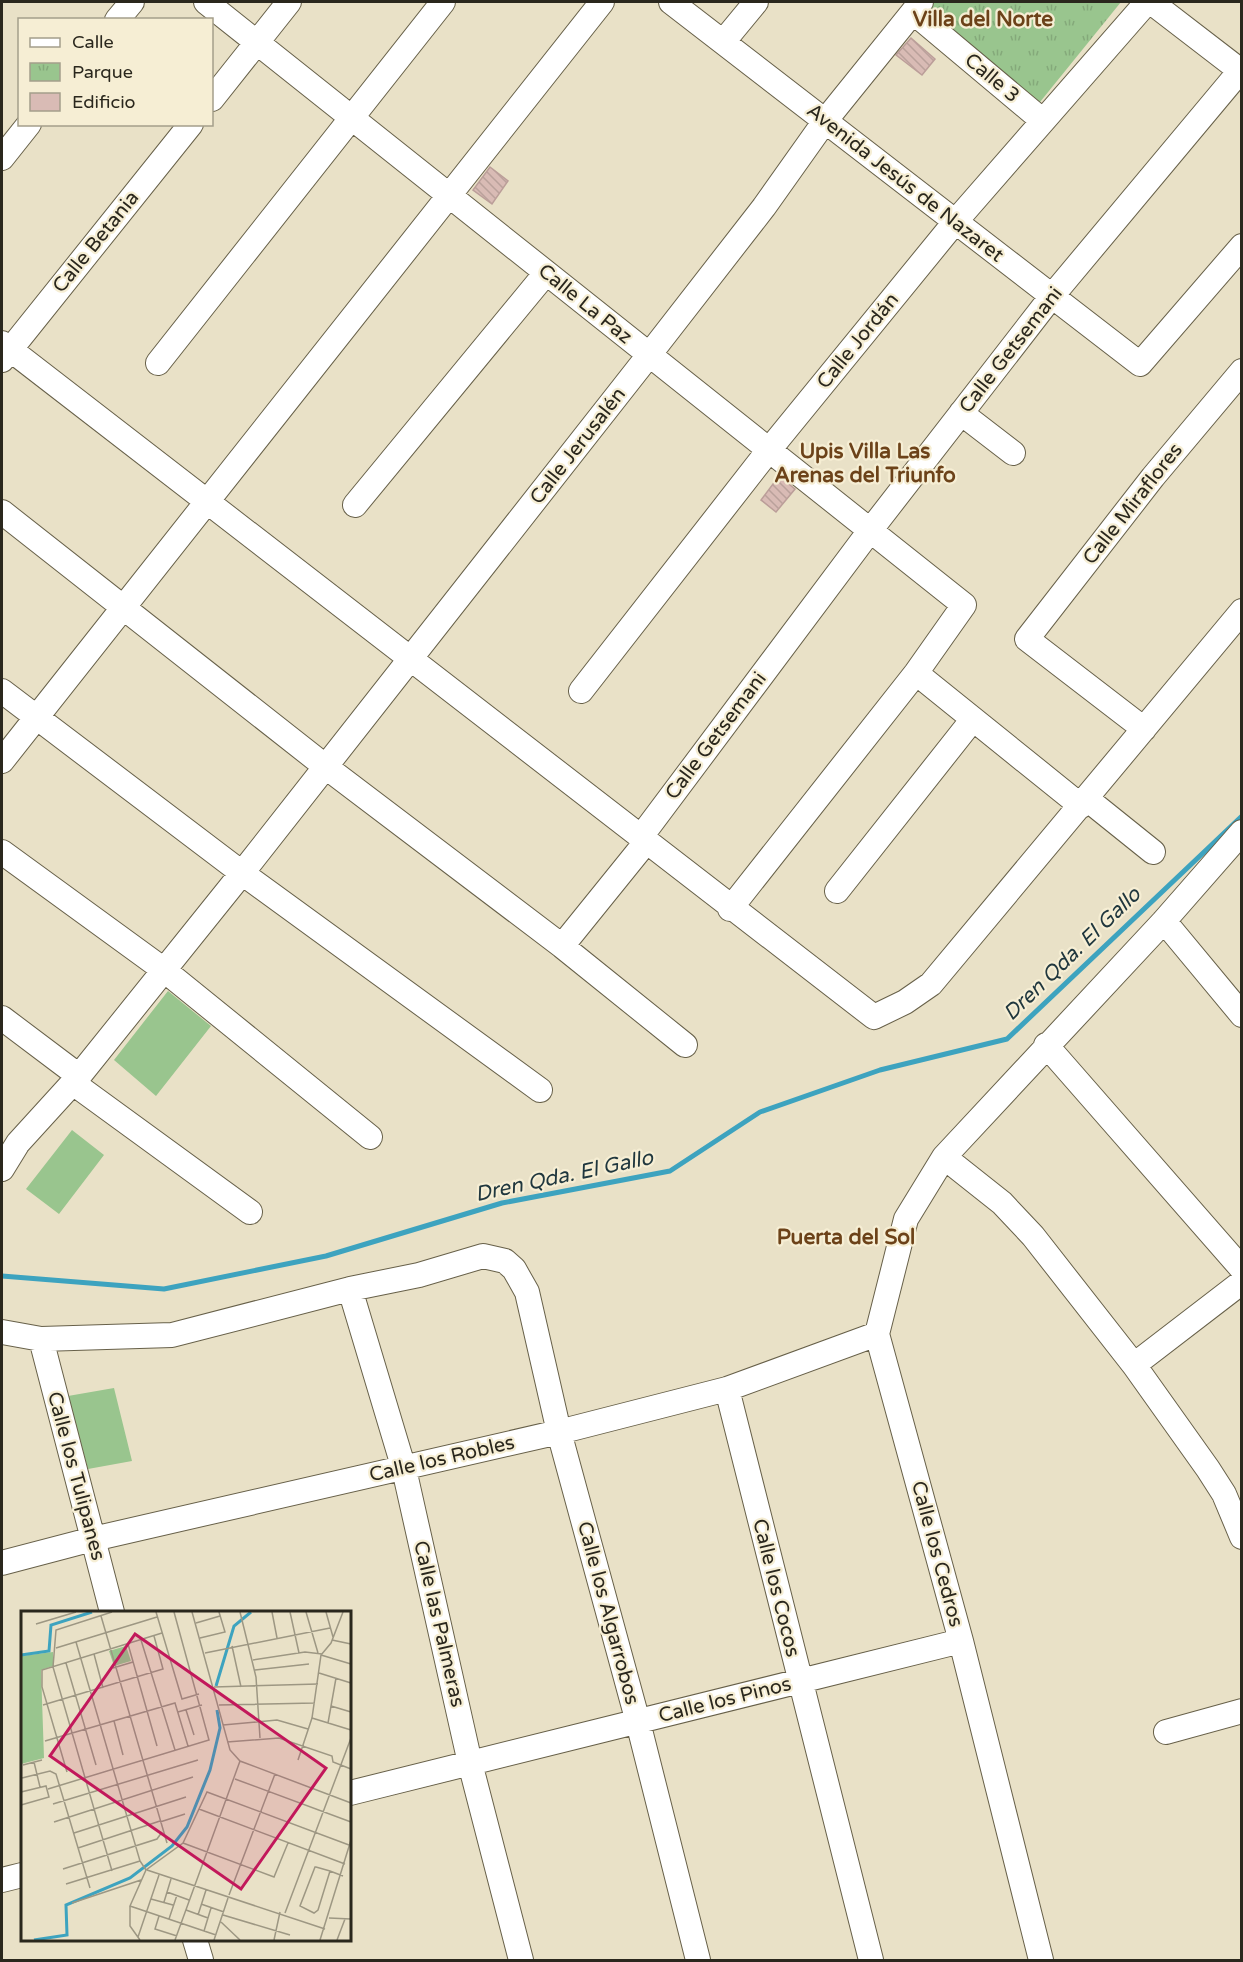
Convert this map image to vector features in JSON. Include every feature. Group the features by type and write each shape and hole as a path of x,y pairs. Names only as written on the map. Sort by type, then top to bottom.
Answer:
{"street":[{"path":"119,18 132,2"},
{"name":"Calle La Paz","path":"206,2 964,606 916,673"},
{"path":"213,98 289,2"},
{"path":"158,363 350,116 443,2"},
{"path":"2,761 447,194 602,2"},
{"name":"Avenida Jesús de Nazaret","path":"671,2 1140,364 1242,246"},
{"path":"723,42 756,2"},
{"path":"1149,2 1241,72"},
{"name":"Calle Jordán","path":"581,691 769,450 955,222 1149,2"},
{"name":"Calle 3","path":"917,7 1043,121"},
{"name":"Calle Jerusalén","path":"2,1169 10,1147 76,1079 242,873 649,355 764,207 825,121 917,7"},
{"name":"Calle Getsemani","path":"562,946 643,840 869,532 961,413 1052,296 1241,72"},
{"path":"2,158 27,126"},
{"name":"Calle Betania","path":"4,351 189,126"},
{"path":"355,506 546,273"},
{"path":"4,351 206,501 730,909 874,1017 905,1002 931,984 1242,611"},
{"name":"Calle Miraflores","path":"1144,729 1027,639 1153,477 1242,371"},
{"path":"961,413 1013,453"},
{"path":"2,512 326,767 562,946 685,1045"},
{"path":"730,909 916,673 973,720 1152,852"},
{"path":"2,691 242,873 540,1090"},
{"path":"837,891 973,720"},
{"name":"Calle los Cedros","path":"1041,1960 961,1641 877,1334 906,1219 944,1157 1164,921 1242,831"},
{"path":"2,852 164,970 370,1137"},
{"path":"1164,921 1242,1015"},
{"path":"2,1018 76,1079 250,1212"},
{"path":"1047,1045 1242,1269"},
{"path":"944,1157 1002,1203 1033,1236 1134,1365 1224,1494 1242,1537"},
{"name":"Calle los Algarrobos","path":"350,1289 419,1275 483,1256 505,1261 514,1269 527,1292 559,1432 638,1722 698,1960"},
{"path":"1134,1365 1242,1282"},
{"path":"2,1332 41,1339 172,1335 350,1289"},
{"name":"Calle las Palmeras","path":"350,1289 404,1469 470,1763 522,1960"},
{"name":"Calle los Robles","path":"2,1563 93,1539 559,1432 727,1389 877,1334"},
{"name":"Calle los Tulipanes","path":"41,1339 112,1611"},
{"name":"Calle los Cocos","path":"727,1389 871,1960"},
{"name":"Calle los Pinos","path":"351,1793 961,1641"},
{"path":"1166,1732 1242,1711"},
{"path":"2,1880 21,1875"},
{"path":"195,1941 201,1960"}],"green space":[{"path":"929,2 1121,2 1040,102 923,8"},
{"path":"168,991 211,1026 156,1096 114,1060"},
{"path":"72,1130 104,1155 59,1214 26,1189"},
{"path":"114,1388 132,1461 88,1469 68,1396"}],"building":[{"path":"911,38 935,59 922,75 896,55"},
{"path":"490,167 508,181 492,204 473,190"},
{"path":"779,476 795,489 776,512 761,500"}],"waterway":[{"name":"Dren Qda. El Gallo","path":"2,1276 164,1289 326,1256 502,1203 670,1171 760,1112 880,1070 1007,1039 1242,816"}],"district":[{"name":"Villa del Norte","path":"983,19"},
{"name":"Upis Villa Las Arenas del Triunfo","path":"865,463"},
{"name":"Puerta del Sol","path":"846,1237"}]}
